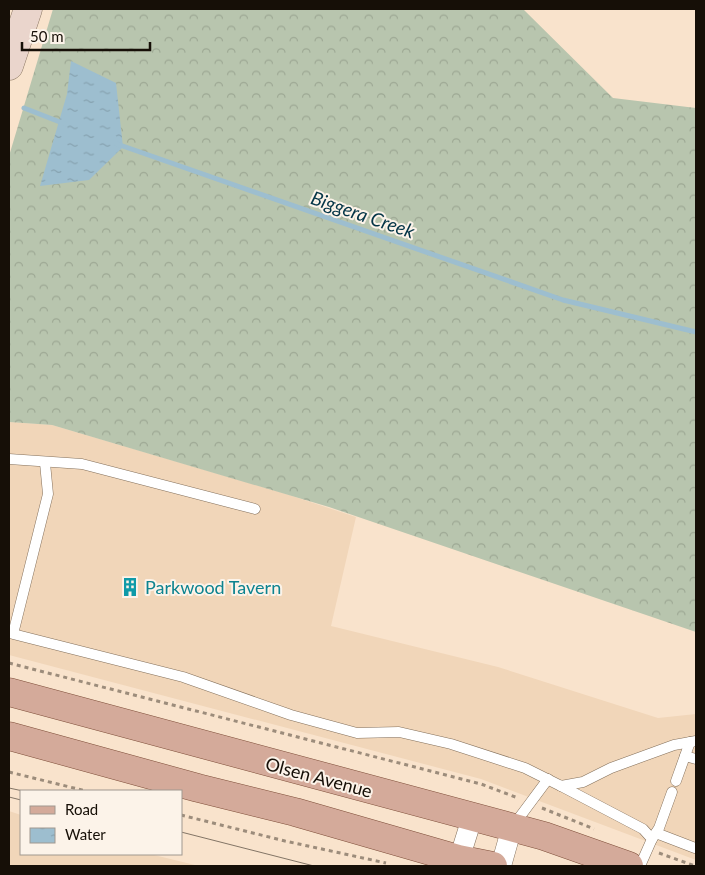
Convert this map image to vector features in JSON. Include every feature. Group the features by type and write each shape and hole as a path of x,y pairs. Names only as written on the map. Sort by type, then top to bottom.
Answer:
{"main road":[{"name":"Olsen Avenue","path":"9,692 472,818 512,827 646,847"},
{"path":"9,736 198,788 295,812 458,863 493,866"}],"street":[{"path":"9,66 28,9"},
{"path":"458,863 472,818"},
{"path":"502,866 512,827"}],"lane":[{"path":"9,459 45,463 82,464 255,509"},
{"path":"45,463 48,494 14,634 183,678 291,715 357,733 399,732 451,744 526,768 630,820 644,829 646,847"},
{"path":"561,786 583,782 620,765 674,745 693,741"},
{"path":"676,781 693,741"},
{"path":"685,756 696,759"},
{"path":"512,827 528,803 548,779"},
{"path":"640,866 646,847 672,792"},
{"path":"646,847 695,848"}],"path":[{"path":"9,663 481,784 603,832"},
{"path":"9,772 82,790"},
{"path":"182,815 285,841 392,864"},
{"path":"646,847 694,866"}],"shaded area":[{"path":"9,422 52,425 283,493 356,517 331,626 498,667 658,718 696,714 696,860 481,779 9,655"},
{"path":"9,811 20,815 20,855 154,855 199,866 9,866"}],"green space":[{"path":"53,9 523,9 613,98 696,108 696,632 329,507 52,425 9,422 9,156"}],"water":[{"path":"71,61 116,83 123,147 89,180 40,186 67,94"}],"waterway":[{"name":"Biggera Creek","path":"24,108 65,124"},
{"name":"Biggera Creek","path":"117,144 563,300 696,332"}],"tram line":[{"path":"9,788 20,790"},
{"path":"9,797 20,800"},
{"path":"182,832 314,866"}],"place":[{"name":"Parkwood Tavern","path":"130,587"}]}
